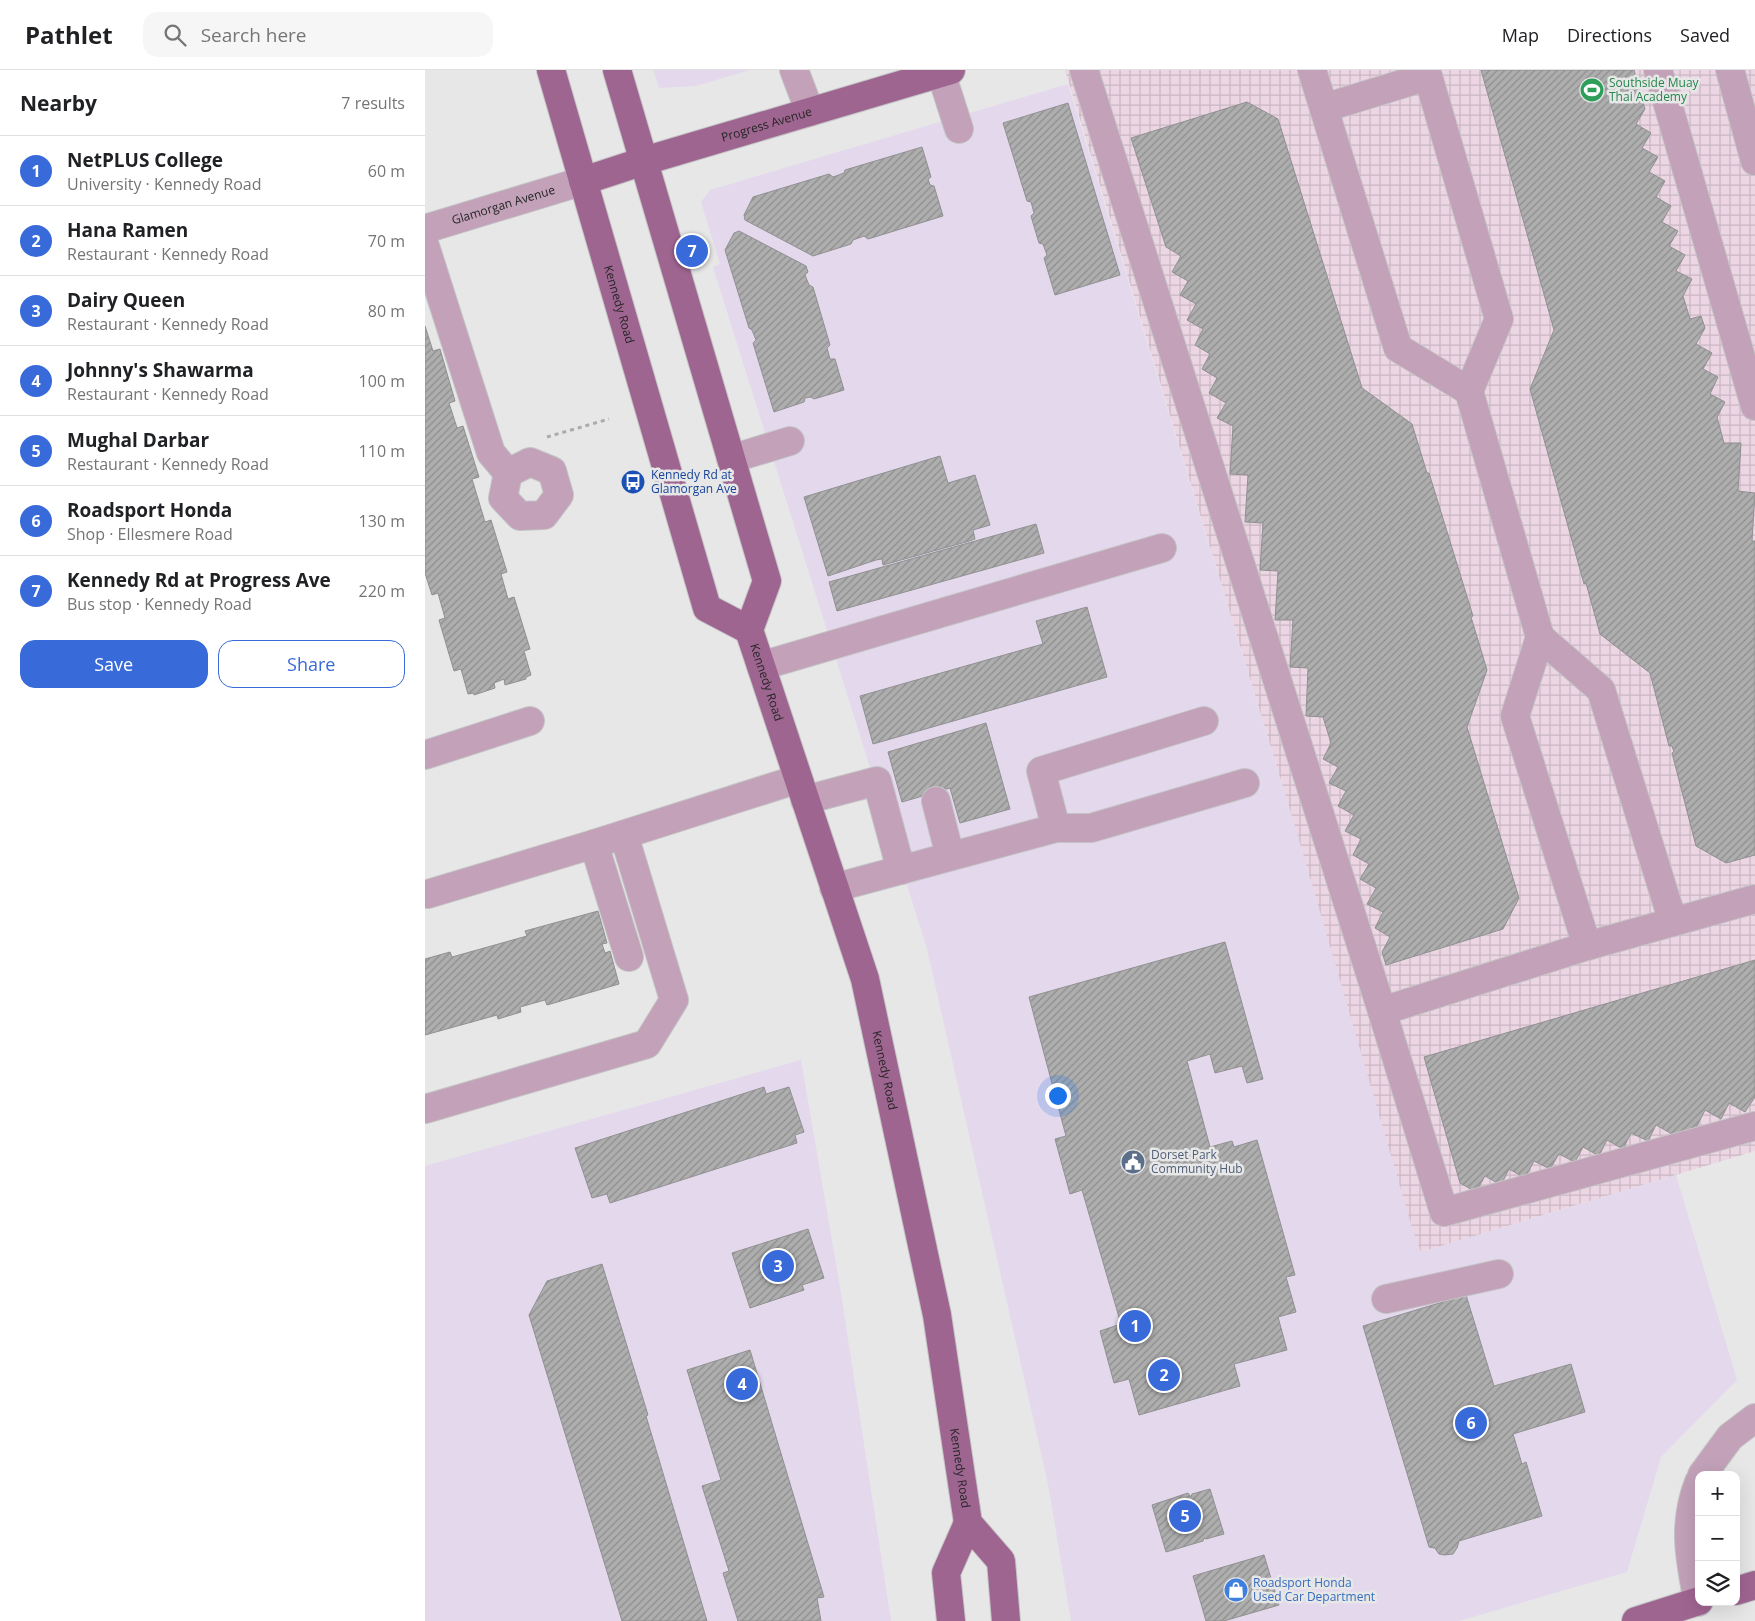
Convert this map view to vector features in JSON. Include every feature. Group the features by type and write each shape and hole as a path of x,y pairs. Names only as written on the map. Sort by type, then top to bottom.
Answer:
{"main road":[{"name":"Kennedy Road","path":"551,70 707,608 749,630"},
{"name":"Kennedy Road","path":"617,70 767,581 749,630 865,979 937,1315 968,1523 946,1573 951,1621"},
{"name":"Progress Avenue","path":"583,181 809,112 901,77 946,71"},
{"name":"Kennedy Road","path":"968,1523 1001,1561 1006,1621"},
{"path":"1740,1590 1755,1585"},
{"path":"1636,1621 1695,1603"}],"street":[{"path":"794,70 809,112"},
{"path":"1084,70 1444,1212 1755,1126"},
{"path":"1312,70 1398,348 1469,391"},
{"path":"1658,70 1755,406"},
{"path":"1731,70 1755,161"},
{"path":"946,71 959,129"},
{"path":"1324,108 1428,76 1499,319 1469,391 1540,637 1601,690 1673,922"},
{"name":"Glamorgan Avenue","path":"425,229 583,181"},
{"path":"425,246 491,453 508,473"},
{"path":"731,459 790,441"},
{"path":"761,666 1162,548"},
{"path":"1540,637 1515,716 1587,946"},
{"path":"425,755 530,720"},
{"path":"1056,828 1041,772 1204,720"},
{"path":"426,898 623,835 802,790 877,781 901,870"},
{"path":"834,888 1056,828 1091,828 1245,783"},
{"path":"937,801 950,856"},
{"path":"425,1109 647,1044 674,1000 623,835"},
{"path":"594,844 629,957"},
{"path":"1382,1011 1587,946 1755,899"},
{"path":"1386,1299 1499,1274"},
{"path":"1705,1471 1731,1437 1755,1418"},
{"path":"1695,1491 1688,1532 1695,1585"}],"path":[{"path":"589,425 609,419"}],"shaded area":[{"path":"653,70 750,70 696,86 659,88"},
{"path":"1065,70 1755,70 1755,1151 1421,1252 1413,1231 1297,833"},
{"path":"1068,84 1297,833 1421,1252 1676,1175 1737,1380 1661,1457 1627,1572 1459,1621 1071,1621 1048,1484 927,949 713,267 720,264 701,202 710,190"},
{"path":"801,1060 841,1293 891,1621 425,1621 425,1166"}],"building":[{"path":"1481,70 1634,70 1645,109 1636,124 1651,133 1642,148 1658,157 1649,172 1665,181 1656,197 1671,206 1662,222 1678,231 1669,246 1685,255 1676,271 1692,279 1683,296 1690,319 1701,316 1705,328 1696,344 1712,353 1703,369 1718,377 1710,394 1725,402 1717,417 1724,443 1741,443 1738,491 1755,493 1752,541 1755,541 1755,855 1726,863 1696,846 1672,753 1674,752 1672,746 1669,746 1650,673 1600,634 1586,583 1584,584 1530,389 1554,330"},
{"path":"1247,102 1278,119 1362,388 1412,424 1473,616 1471,617 1487,670 1467,727 1519,898 1503,929 1386,965 1382,952 1390,937 1375,928 1383,912 1367,904 1376,888 1360,879 1369,864 1353,855 1361,839 1345,831 1354,815 1338,806 1346,791 1329,783 1338,767 1323,759 1331,743 1323,717 1306,716 1308,668 1290,667 1293,620 1275,620 1278,571 1260,570 1263,523 1245,522 1248,475 1230,474 1233,426 1217,418 1226,403 1209,393 1217,378 1202,369 1210,354 1195,345 1203,329 1187,320 1196,304 1180,295 1188,281 1172,272 1181,256 1166,247 1131,138"},
{"path":"1068,103 1120,275 1055,295 1044,258 1047,255 1043,244 1039,243 1031,216 1034,213 1031,202 1027,201 1003,123"},
{"path":"922,147 931,177 928,179 930,185 934,186 943,216 868,239 864,236 853,240 851,244 813,256 745,220 744,215 753,197 829,174 833,177 844,173 845,170"},
{"path":"739,231 806,266 808,272 805,275 809,285 813,287 830,345 827,348 830,359 835,359 844,390 814,399 811,397 805,398 804,402 774,412 753,343 756,340 752,330 749,328 725,250 734,233"},
{"path":"425,326 433,351 440,349 455,401 449,403 457,428 463,426 479,477 472,479 485,522 491,520 507,572 501,574 508,599 514,597 530,649 524,651 531,675 526,677 526,679 505,685 504,679 494,683 495,688 474,695 474,693 468,694 461,669 454,671 439,620 445,618 438,593 432,595 425,573"},
{"path":"940,456 948,483 975,475 990,525 973,530 975,539 966,542 883,565 882,559 876,560 828,576 804,497"},
{"path":"1036,524 1044,553 837,611 829,582"},
{"path":"1087,607 1107,677 873,744 860,696 1043,644 1036,621"},
{"path":"986,723 1010,809 960,823 950,788 902,802 888,752"},
{"path":"598,911 607,943 602,944 605,953 610,951 619,984 547,1005 545,1000 520,1007 521,1012 498,1019 497,1015 425,1035 425,959 450,952 452,957 527,936 525,931"},
{"path":"1225,942 1263,1079 1247,1083 1242,1066 1215,1073 1210,1054 1187,1061 1210,1147 1232,1141 1234,1147 1257,1140 1295,1275 1286,1277 1296,1312 1278,1317 1287,1350 1234,1364 1240,1386 1139,1415 1129,1379 1114,1383 1100,1331 1121,1324 1082,1190 1070,1194 1055,1139 1066,1136 1029,997"},
{"path":"1755,960 1755,1097 1745,1112 1729,1103 1721,1119 1705,1110 1696,1128 1672,1134 1656,1125 1648,1141 1631,1133 1623,1149 1607,1140 1599,1156 1583,1147 1575,1162 1559,1154 1550,1169 1534,1161 1525,1178 1509,1169 1501,1185 1485,1176 1476,1192 1460,1183 1424,1057"},
{"path":"764,1087 766,1094 789,1087 804,1132 795,1135 797,1143 610,1203 607,1194 592,1198 575,1148"},
{"path":"808,1229 824,1278 802,1285 804,1290 750,1308 732,1253"},
{"path":"602,1264 648,1415 646,1416 707,1621 622,1621 529,1315 547,1281"},
{"path":"1466,1295 1494,1386 1571,1364 1585,1412 1513,1434 1522,1464 1526,1462 1542,1516 1459,1541 1453,1554 1444,1555 1439,1554 1434,1547 1429,1547 1363,1326"},
{"path":"750,1350 824,1597 817,1598 821,1621 738,1621 723,1573 729,1571 702,1486 721,1480 687,1370"},
{"path":"1210,1489 1224,1534 1204,1538 1203,1541 1166,1552 1152,1505 1188,1493 1191,1497 1192,1494"},
{"name":"Roadsport Honda Used Car Department","path":"1264,1555 1279,1605 1224,1621 1206,1621 1193,1576"}],"place":[{"name":"Southside Muay Thai Academy","path":"1592,90"},
{"name":"Kennedy Rd at Progress Ave","path":"692,251"},
{"name":"Kennedy Rd at Glamorgan Ave","path":"633,482"},
{"name":"Dorset Park Community Hub","path":"1133,1162"},
{"name":"Dairy Queen","path":"778,1266"},
{"name":"NetPLUS College","path":"1135,1326"},
{"name":"Hana Ramen","path":"1164,1375"},
{"name":"Johnny's Shawarma","path":"742,1384"},
{"name":"Roadsport Honda","path":"1471,1423"},
{"name":"Mughal Darbar","path":"1185,1516"},
{"name":"Roadsport Honda Used Car Department","path":"1236,1590"}]}
